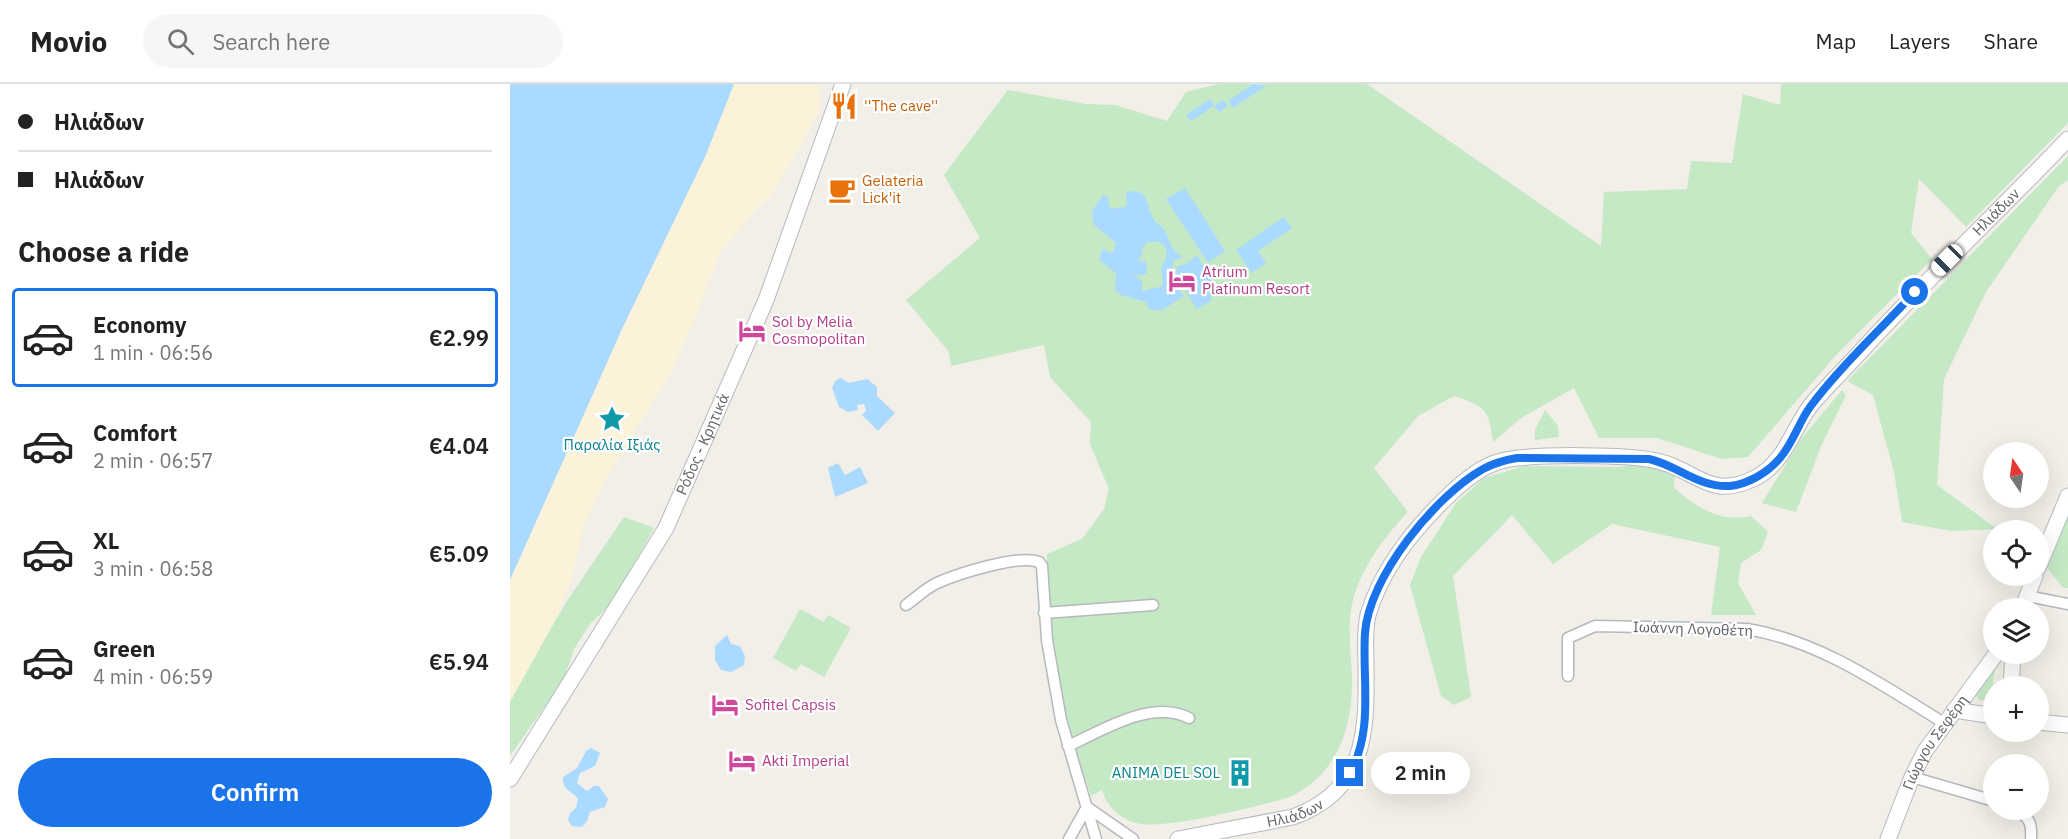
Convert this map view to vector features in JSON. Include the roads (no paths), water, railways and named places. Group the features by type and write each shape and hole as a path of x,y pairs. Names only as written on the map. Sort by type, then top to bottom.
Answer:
{"street":[{"name":"Ρόδος - Κρητικά","path":"510,779 666,528 766,300 843,84"},
{"name":"Ηλιάδων","path":"1178,839 1293,817 1309,811 1341,786 1358,758 1363,741 1366,707 1365,634 1368,617 1379,589 1401,551 1422,524 1469,478 1497,462 1574,456 1656,461 1698,481 1717,486 1733,485 1757,477 1781,457 1810,407 1915,292 2068,140"},
{"path":"2049,543 2067,502"},
{"path":"906,605 936,584 974,569 1034,560 1042,566 1044,613 1061,720 1096,839"},
{"path":"2049,603 2068,604"},
{"path":"1044,613 1153,605"},
{"name":"Ιωάννη Λογοθέτη","path":"1568,676 1568,638 1587,628 1595,626 1747,629 1767,633 1837,659 1944,723"},
{"name":"Γιώργου Σεφέρη","path":"1888,839 1912,777 1944,723 1988,664"},
{"path":"1954,710 1983,714"},
{"path":"1068,746 1119,722 1155,712 1178,712 1189,718"},
{"path":"2049,723 2068,725"},
{"path":"1912,777 1983,798"},
{"path":"1069,839 1087,807"},
{"path":"1087,807 1133,839"},
{"path":"2029,820 2031,839"}],"water":[{"path":"510,84 734,84 705,157 622,329 510,580"},
{"path":"1253,84 1266,86 1233,108 1228,101"},
{"path":"1210,99 1214,106 1191,121 1186,115"},
{"path":"1223,100 1228,106 1219,112 1214,106"},
{"path":"1185,188 1225,251 1208,263 1166,199"},
{"path":"1137,192 1145,197 1155,221 1165,231 1173,248 1183,257 1175,260 1171,270 1173,279 1184,296 1161,311 1149,309 1146,302 1121,295 1115,290 1116,273 1099,260 1103,248 1108,252 1113,252 1116,243 1094,225 1092,211 1103,195 1108,197 1109,206 1113,209 1124,207 1127,204 1126,193","holes":["1148,242 1159,242 1165,246 1167,256 1161,268 1163,286 1142,291 1142,281 1132,272 1140,276 1147,273 1146,262 1137,260 1141,257 1143,247"]},
{"path":"1284,217 1292,228 1258,251 1266,263 1252,273 1236,250"},
{"path":"1197,255 1212,280 1211,301 1197,309 1182,285 1189,279 1179,280 1175,273 1178,266 1186,264"},
{"path":"841,378 849,383 867,379 877,387 877,396 895,413 878,431 862,415 866,411 864,404 857,405 858,410 848,412 839,407 832,388 836,380"},
{"path":"838,463 845,475 860,467 868,483 835,497 828,468"},
{"path":"727,635 731,644 740,646 745,656 744,665 731,672 721,670 715,660 715,646"},
{"path":"591,748 600,753 595,766 580,773 577,783 587,791 594,786 599,786 608,799 605,807 590,812 582,827 572,826 568,820 570,813 576,808 578,799 566,788 563,777 577,768 586,751"}],"place":[{"name":"''The cave''","path":"844,106"},
{"name":"Gelateria Lick'it","path":"842,190"},
{"name":"Atrium Platinum Resort","path":"1182,281"},
{"name":"Sol by Melia Cosmopolitan","path":"752,331"},
{"name":"Παραλία Ιξιάς","path":"612,419"},
{"name":"Sofitel Capsis","path":"725,705"},
{"name":"Akti Imperial","path":"742,761"},
{"name":"ANIMA DEL SOL","path":"1240,773"}]}
